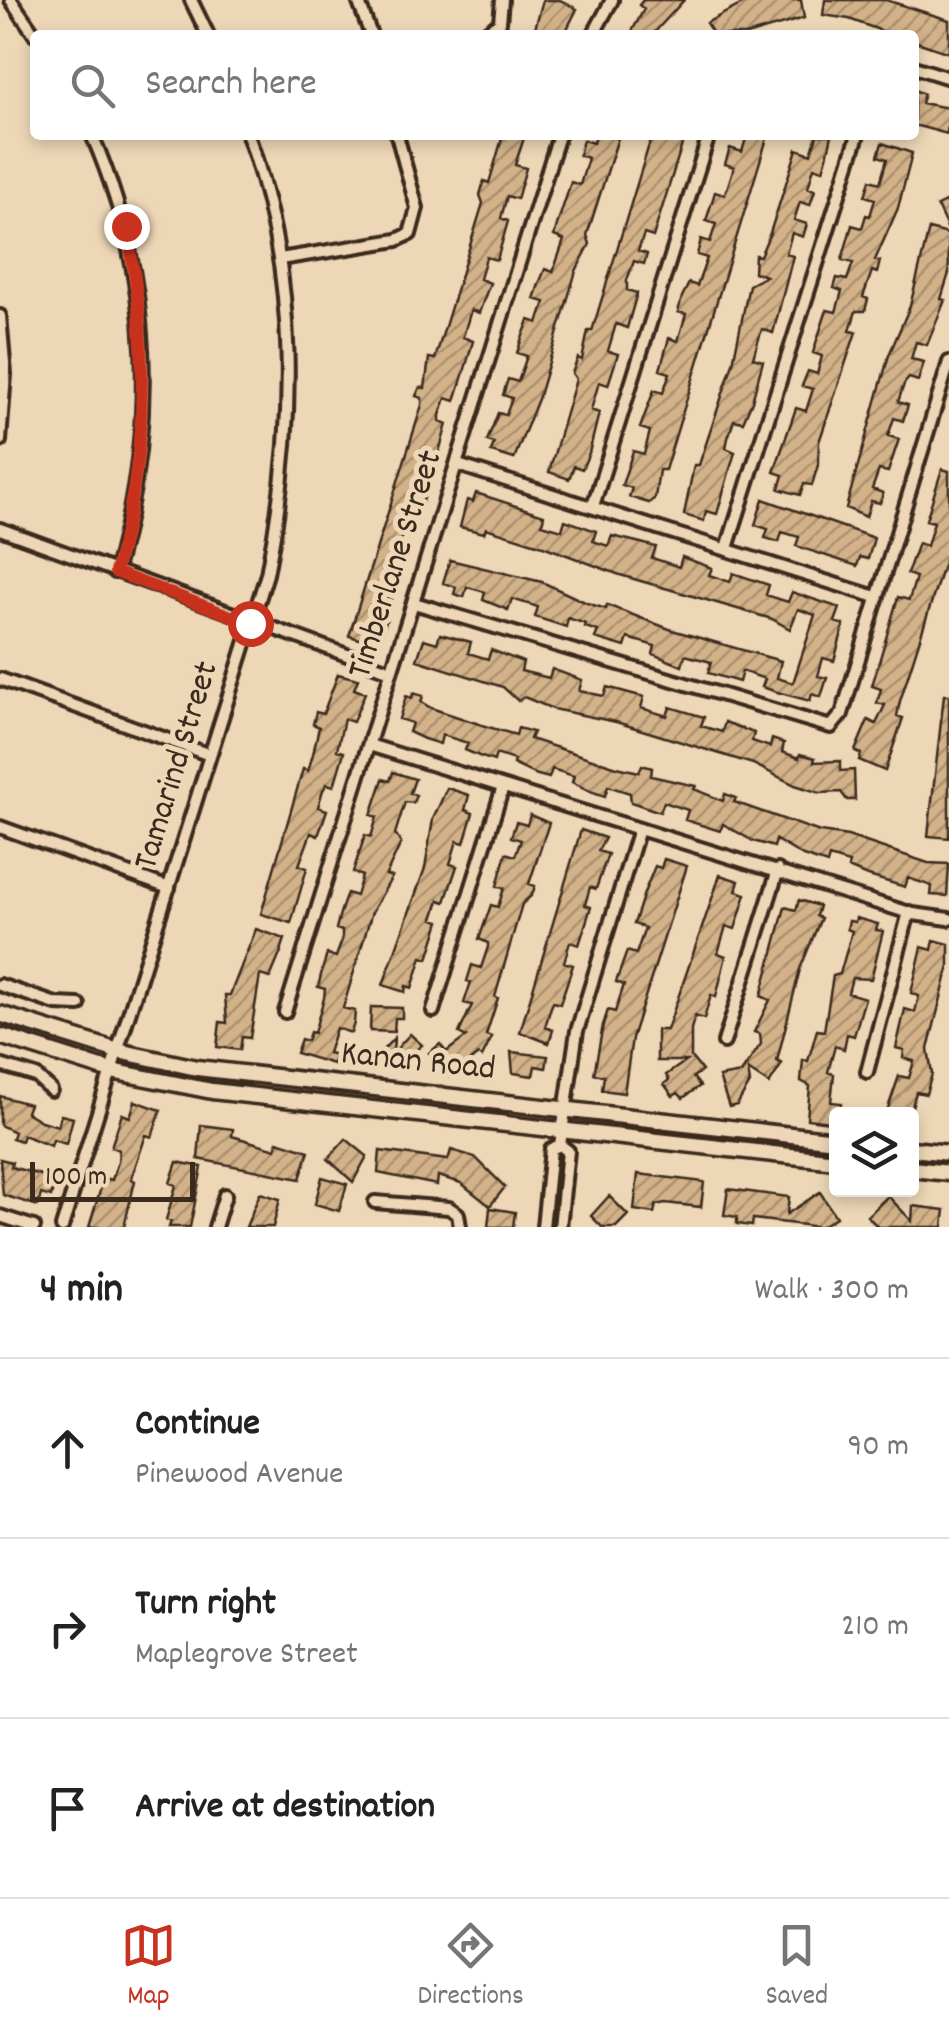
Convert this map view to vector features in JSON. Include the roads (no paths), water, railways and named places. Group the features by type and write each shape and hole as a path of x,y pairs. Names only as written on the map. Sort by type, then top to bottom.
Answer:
{"main road":[{"name":"Kanan Road","path":"0,1014 118,1051 216,1071 829,1139"},
{"name":"Kanan Road","path":"0,1036 111,1072 212,1091 561,1137 829,1159"},
{"path":"919,1150 949,1153"},
{"path":"919,1170 949,1173"}],"street":[{"path":"11,0 32,30"},
{"path":"191,0 206,30"},
{"path":"358,0 369,30"},
{"path":"489,30 500,22 502,0"},
{"path":"597,30 612,0"},
{"path":"919,69 949,78"},
{"path":"94,140 126,226 143,353 140,455 115,572"},
{"name":"Tamarind Street","path":"62,1227 270,559 288,430 289,362 280,258 268,196 250,140"},
{"path":"280,258 397,240 410,234 417,208 399,140"},
{"name":"Timberlane Street","path":"285,1012 557,140"},
{"path":"593,506 707,140"},
{"path":"728,548 856,140"},
{"path":"0,316 5,374 0,442"},
{"path":"414,603 831,728 842,714 949,362"},
{"path":"458,465 876,598"},
{"path":"0,530 391,672"},
{"path":"0,679 210,755"},
{"path":"369,745 909,912 949,919"},
{"path":"433,1012 503,787"},
{"path":"0,827 169,888"},
{"path":"542,1227 551,1149 561,1137 576,1031 640,828"},
{"path":"724,1042 778,870"},
{"path":"867,1072 909,912"},
{"path":"0,985 56,1004 79,1005"},
{"path":"0,1065 36,1076 51,1090"},
{"path":"560,1227 568,1151 561,1137"},
{"path":"215,1227 225,1195"},
{"path":"375,1202 450,1208 458,1214 460,1227"},
{"path":"0,1216 34,1227"}]}
